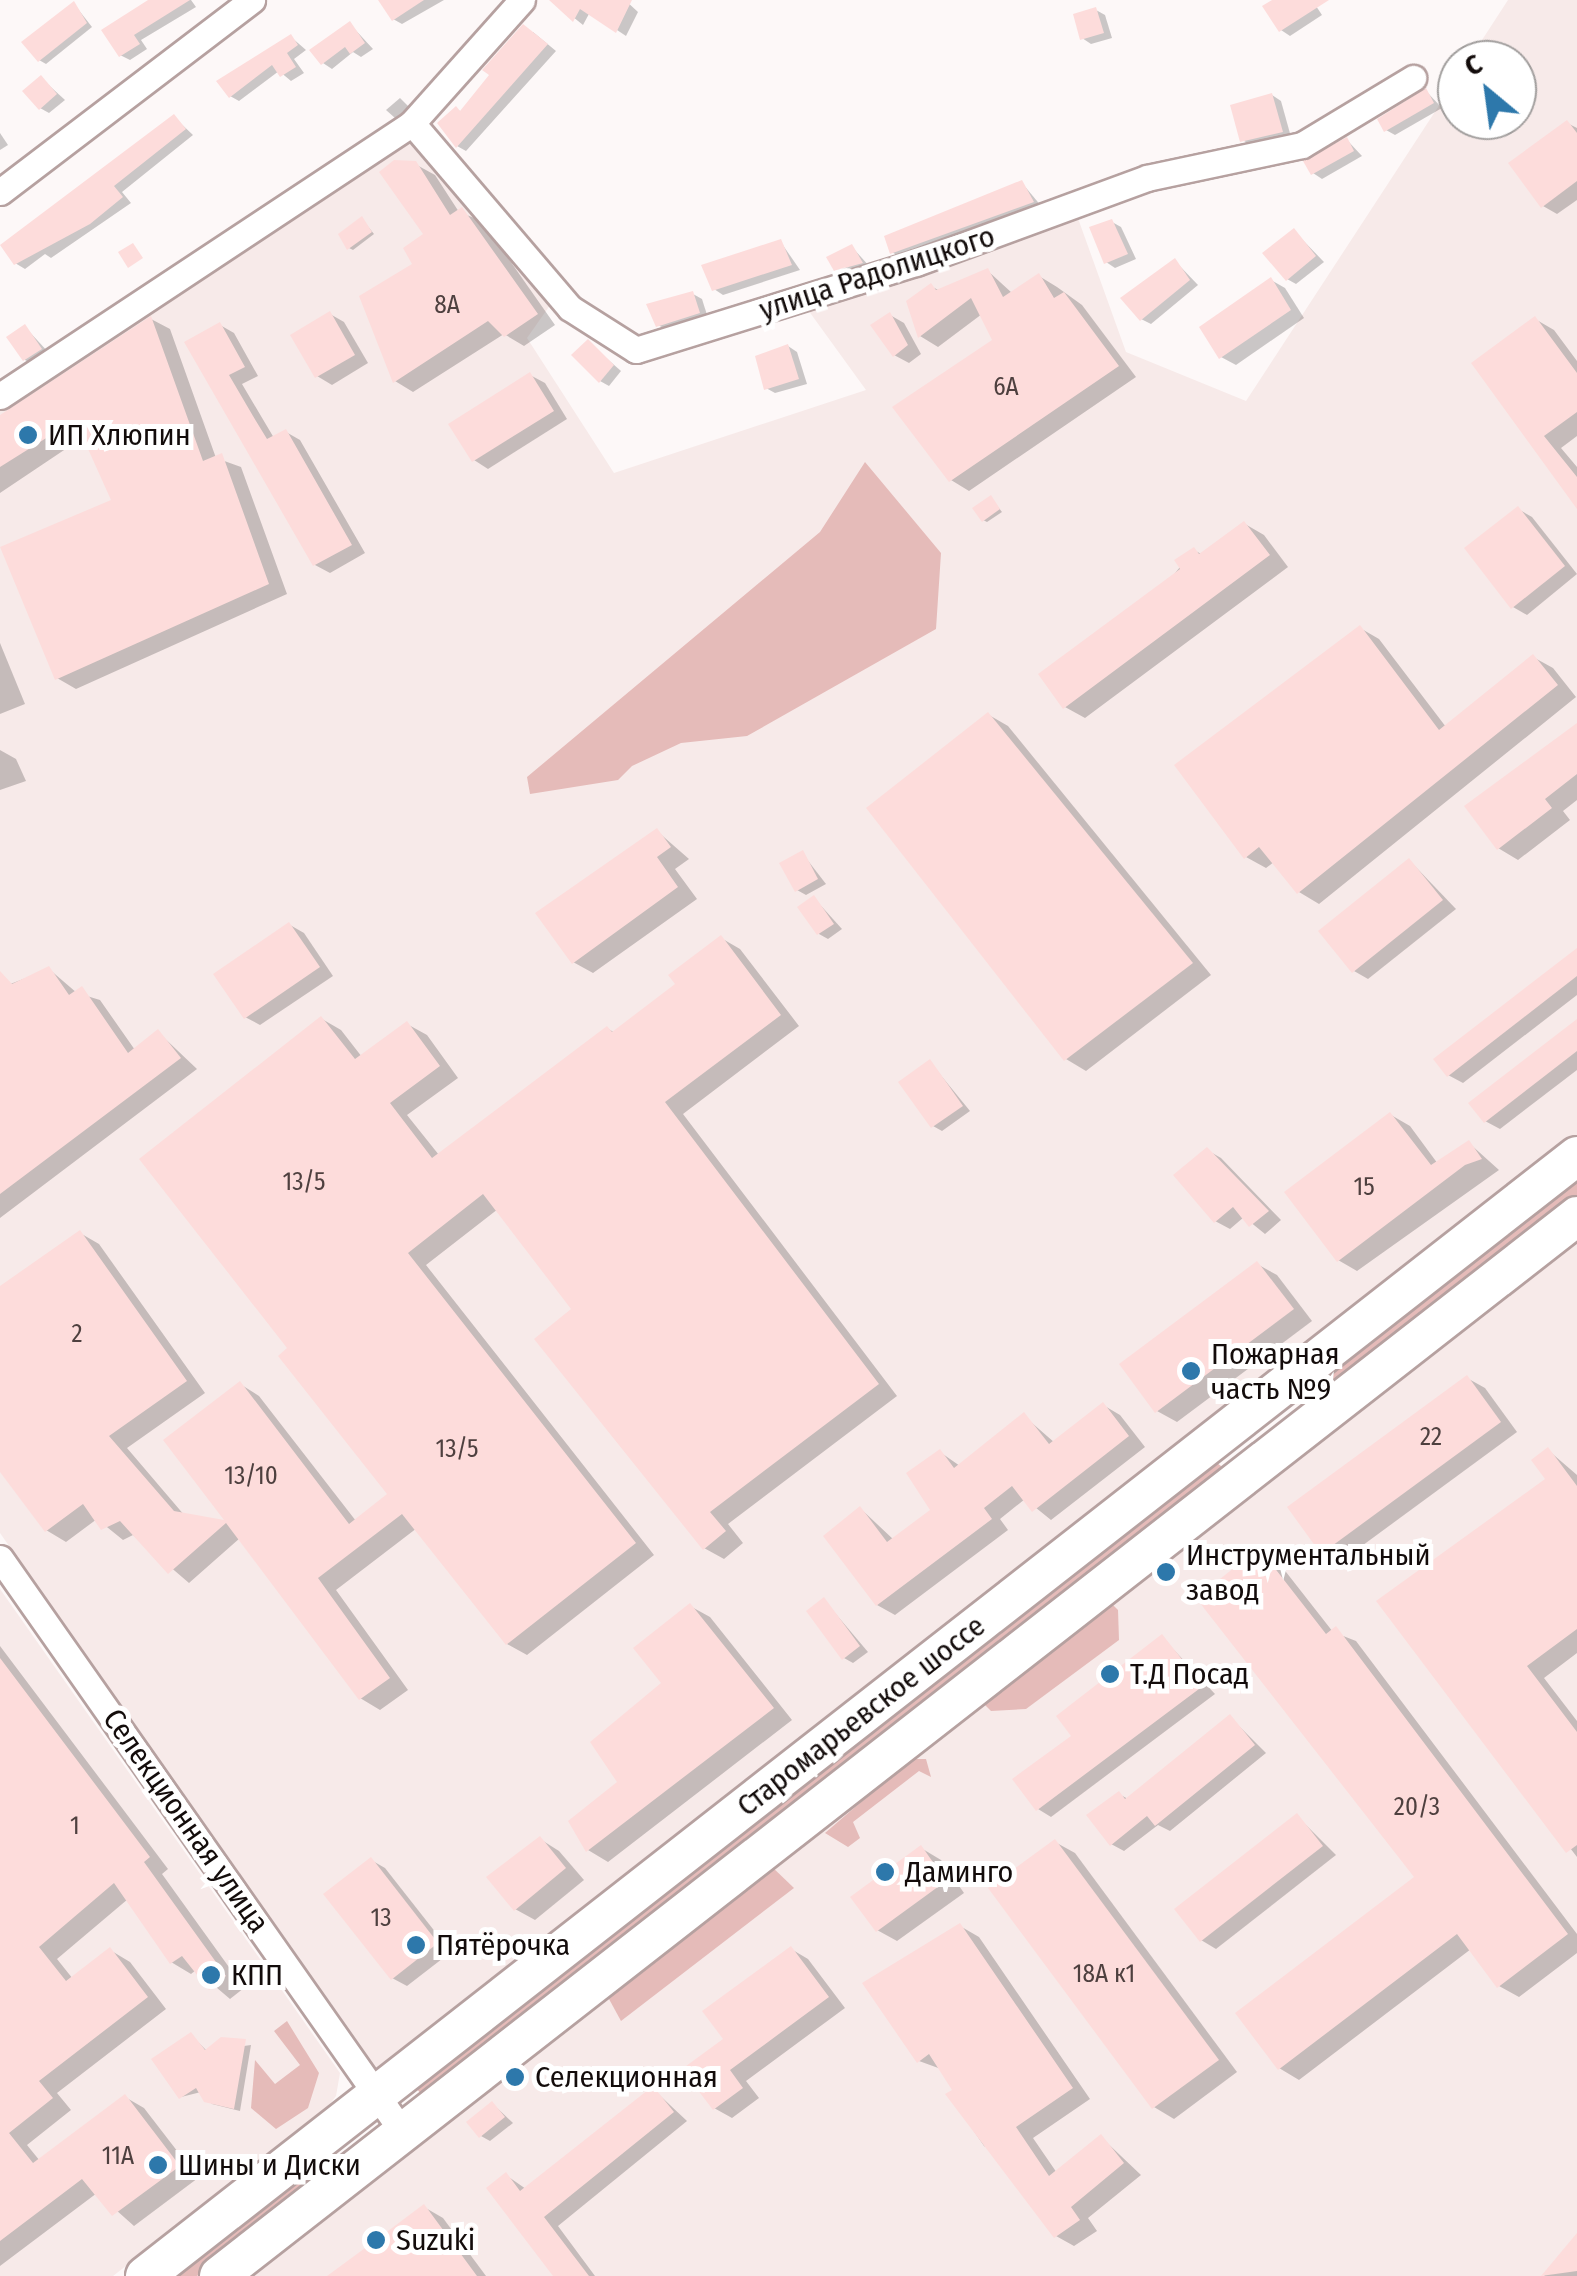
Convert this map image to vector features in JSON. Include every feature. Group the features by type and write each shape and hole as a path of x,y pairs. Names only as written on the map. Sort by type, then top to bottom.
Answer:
{"main road":[{"name":"Старомарьевское шоссе","path":"145,2276 1577,1156"},
{"name":"Старомарьевское шоссе","path":"220,2276 1272,1459 1577,1216"},
{"path":"1241,1420 1272,1459"}],"street":[{"path":"0,192 252,0"},
{"path":"0,396 412,122 522,0"},
{"name":"улица Радолицкого","path":"412,122 570,308 636,350 916,264 1147,178 1302,144 1413,78"},
{"name":"Селекционная улица","path":"0,1558 404,2134"}],"shaded area":[{"path":"1508,0 1577,0 1577,1143 379,2077 0,1533 0,409 412,131 553,301 527,338 614,473 866,390 803,303 1075,210 1126,352 1246,401 1437,109 1437,140 1537,140 1537,40 1482,40"},
{"path":"865,462 941,553 936,629 747,736 681,743 632,766 618,780 530,794 527,777 820,532"},
{"path":"1577,1172 1577,1200 1316,1398 1309,1389"},
{"path":"1577,1230 1577,2276 237,2276"},
{"path":"1213,1460 1225,1469 422,2095 416,2088"},
{"path":"0,1589 340,2073 336,2096 323,2113 113,2276 0,2276"},
{"path":"1111,1603 1118,1610 1119,1640 1026,1709 991,1711 983,1703"},
{"path":"911,1759 926,1759 931,1777 919,1771 853,1822 860,1838 848,1847 825,1833"},
{"path":"769,1864 794,1888 621,2021 609,1999 610,1987"},
{"path":"287,2021 319,2073 308,2108 276,2129 251,2108 255,2060 275,2084 300,2065 274,2031"},
{"path":"320,2158 332,2172 197,2276 167,2276"}],"building":[{"path":"148,0 190,0 134,35 140,44 119,57 101,30"},
{"path":"378,0 424,0 392,21"},
{"path":"549,0 632,0 616,33 580,9 573,22"},
{"path":"1272,0 1329,0 1279,32 1262,6"},
{"path":"74,1 87,23 38,62 21,42"},
{"path":"1096,7 1104,33 1080,40 1073,14"},
{"path":"350,21 365,43 350,54 345,47 321,65 309,50"},
{"path":"523,24 548,44 456,148 437,123 456,106 460,111 489,75 482,70"},
{"path":"291,34 298,45 287,53 296,67 280,77 272,65 229,98 216,81"},
{"path":"41,75 57,94 39,110 22,91"},
{"path":"1426,88 1434,103 1384,132 1377,119"},
{"path":"1272,93 1283,132 1240,142 1230,105"},
{"path":"174,114 186,129 114,186 123,197 90,224 14,265 0,245"},
{"path":"1567,120 1577,133 1577,181 1541,208 1508,163"},
{"path":"1347,137 1354,151 1311,175 1303,161"},
{"path":"394,160 416,161 450,215 462,207 538,314 504,337 488,321 393,383 359,296 412,264 403,248 423,234 379,172"},
{"path":"1022,180 1034,202 890,254 884,236"},
{"path":"362,216 372,232 347,250 338,234"},
{"path":"1112,219 1128,254 1104,264 1089,227"},
{"path":"1294,228 1316,256 1286,281 1262,253"},
{"path":"781,239 792,265 712,291 701,265"},
{"path":"133,243 143,258 128,268 118,252"},
{"path":"852,244 863,263 834,271 826,257"},
{"path":"1175,258 1190,280 1140,321 1120,298"},
{"path":"988,268 1003,297 1039,273 1054,298 1064,292 1119,366 949,482 892,407 992,340 971,298 918,338 906,301 931,283 936,290"},
{"path":"1271,277 1291,310 1219,359 1199,327"},
{"path":"693,291 700,313 656,327 646,304"},
{"path":"330,311 355,355 315,378 290,335"},
{"path":"890,312 908,345 893,357 870,325"},
{"path":"151,316 203,461 222,453 269,584 55,680 0,547 111,500 75,420 0,467 0,415"},
{"path":"1535,316 1577,373 1577,412 1544,436 1577,477 1577,509 1471,363"},
{"path":"220,322 245,367 229,375 253,416 267,439 286,429 352,545 313,566 184,342"},
{"path":"25,324 42,349 23,361 6,337"},
{"path":"588,339 614,365 599,383 571,355"},
{"path":"788,344 799,379 764,390 755,356"},
{"path":"530,372 554,411 472,462 448,424"},
{"path":"991,495 1000,509 982,522 972,508"},
{"path":"1518,506 1565,566 1511,609 1464,548"},
{"path":"1244,521 1270,555 1063,709 1038,674 1180,569 1174,560 1194,547 1199,554"},
{"path":"1360,625 1439,730 1533,654 1558,685 1297,894 1259,847 1244,859 1174,765"},
{"path":"988,712 1193,963 1064,1061 866,808"},
{"path":"1577,723 1577,774 1545,799 1552,808 1497,850 1464,806"},
{"path":"657,828 671,847 657,857 678,887 572,964 535,913"},
{"path":"803,850 818,879 795,892 779,863"},
{"path":"1409,858 1443,900 1352,973 1318,931"},
{"path":"814,895 834,924 817,935 797,907"},
{"path":"289,922 320,967 244,1019 213,974"},
{"path":"721,935 781,1015 665,1102 879,1384 710,1512 726,1531 703,1550 534,1339 571,1309 483,1194 408,1253 636,1543 506,1645 402,1514 318,1578 390,1678 359,1700 226,1523 168,1574 120,1521 101,1530 83,1504 45,1532 0,1472 0,1286 80,1230 187,1381 109,1436 174,1511 224,1520 163,1440 240,1381 349,1524 387,1494 278,1356 287,1348 139,1159 321,1016 355,1059 407,1021 440,1066 390,1103 432,1158 607,1026 612,1032 675,984 668,975"},
{"path":"1577,948 1577,976 1447,1077 1433,1059"},
{"path":"49,966 69,995 82,986 128,1053 158,1029 181,1058 0,1194 0,971 12,984"},
{"path":"1577,1019 1577,1051 1484,1123 1468,1103"},
{"path":"930,1059 963,1106 931,1128 898,1082"},
{"path":"1390,1112 1431,1165 1469,1140 1482,1159 1465,1165 1337,1262 1284,1192"},
{"path":"1207,1147 1269,1211 1249,1227 1233,1207 1214,1223 1173,1175"},
{"path":"1257,1261 1294,1309 1155,1413 1119,1364"},
{"path":"1467,1375 1501,1422 1321,1554 1287,1507"},
{"path":"1103,1402 1129,1436 1032,1512 1012,1486 984,1508 992,1519 876,1606 823,1536 860,1506 887,1542 930,1510 906,1473 940,1449 954,1468 1024,1412 1049,1444"},
{"path":"1548,1447 1577,1486 1577,1629 1527,1666 1577,1732 1577,1845 1566,1853 1376,1601 1545,1479 1531,1460"},
{"path":"1259,1548 1326,1634 1336,1626 1568,1934 1497,1988 1457,1934 1278,2070 1235,2013 1414,1877 1196,1598"},
{"path":"824,1597 860,1646 842,1660 806,1611"},
{"path":"690,1603 774,1708 586,1852 568,1821 617,1782 590,1742 661,1683 633,1648"},
{"path":"1162,1634 1203,1686 1036,1811 1012,1779 1071,1736 1056,1716"},
{"path":"0,1658 150,1857 144,1862 226,1976 209,1990 182,1956 170,1964 114,1883 39,1947 66,1981 110,1947 148,1997 39,2081 53,2098 9,2133 33,2163 125,2094 180,2166 112,2216 82,2179 0,2241"},
{"path":"1230,1714 1255,1745 1155,1826 1147,1816 1110,1846 1086,1815 1119,1791 1125,1799"},
{"path":"1297,1813 1323,1846 1200,1942 1174,1909"},
{"path":"540,1836 566,1868 514,1911 486,1877"},
{"path":"1055,1839 1219,2060 1152,2109 988,1888"},
{"path":"921,1845 946,1881 876,1932 850,1897"},
{"path":"371,1857 438,1943 391,1980 323,1894"},
{"path":"960,1923 1073,2088 1016,2127 1049,2176 1101,2134 1124,2163 1071,2207 1080,2220 1054,2238 945,2094 952,2090 929,2054 917,2063 862,1983"},
{"path":"791,1946 829,1997 730,2070 743,2088 713,2110 682,2069 723,2039 702,2011"},
{"path":"191,2032 205,2050 221,2037 246,2039 234,2109 204,2102 196,2088 179,2099 151,2059"},
{"path":"653,2086 674,2112 544,2217 589,2276 553,2276 486,2188 506,2172 520,2191"},
{"path":"492,2101 505,2117 479,2138 466,2122"},
{"path":"424,2204 477,2276 327,2276 376,2240"},
{"path":"1577,2233 1577,2271 1541,2276"}],"place":[{"name":"ИП Хлюпин","path":"28,435"},
{"name":"Пожарная часть №9","path":"1191,1371"},
{"name":"Инструментальный завод","path":"1166,1572"},
{"name":"Т.Д Посад","path":"1110,1674"},
{"name":"Даминго","path":"885,1872"},
{"name":"Пятёрочка","path":"416,1945"},
{"name":"КПП","path":"211,1975"},
{"name":"Селекционная","path":"515,2077"},
{"name":"Шины и Диски","path":"158,2165"},
{"name":"Suzuki","path":"376,2240"}]}
